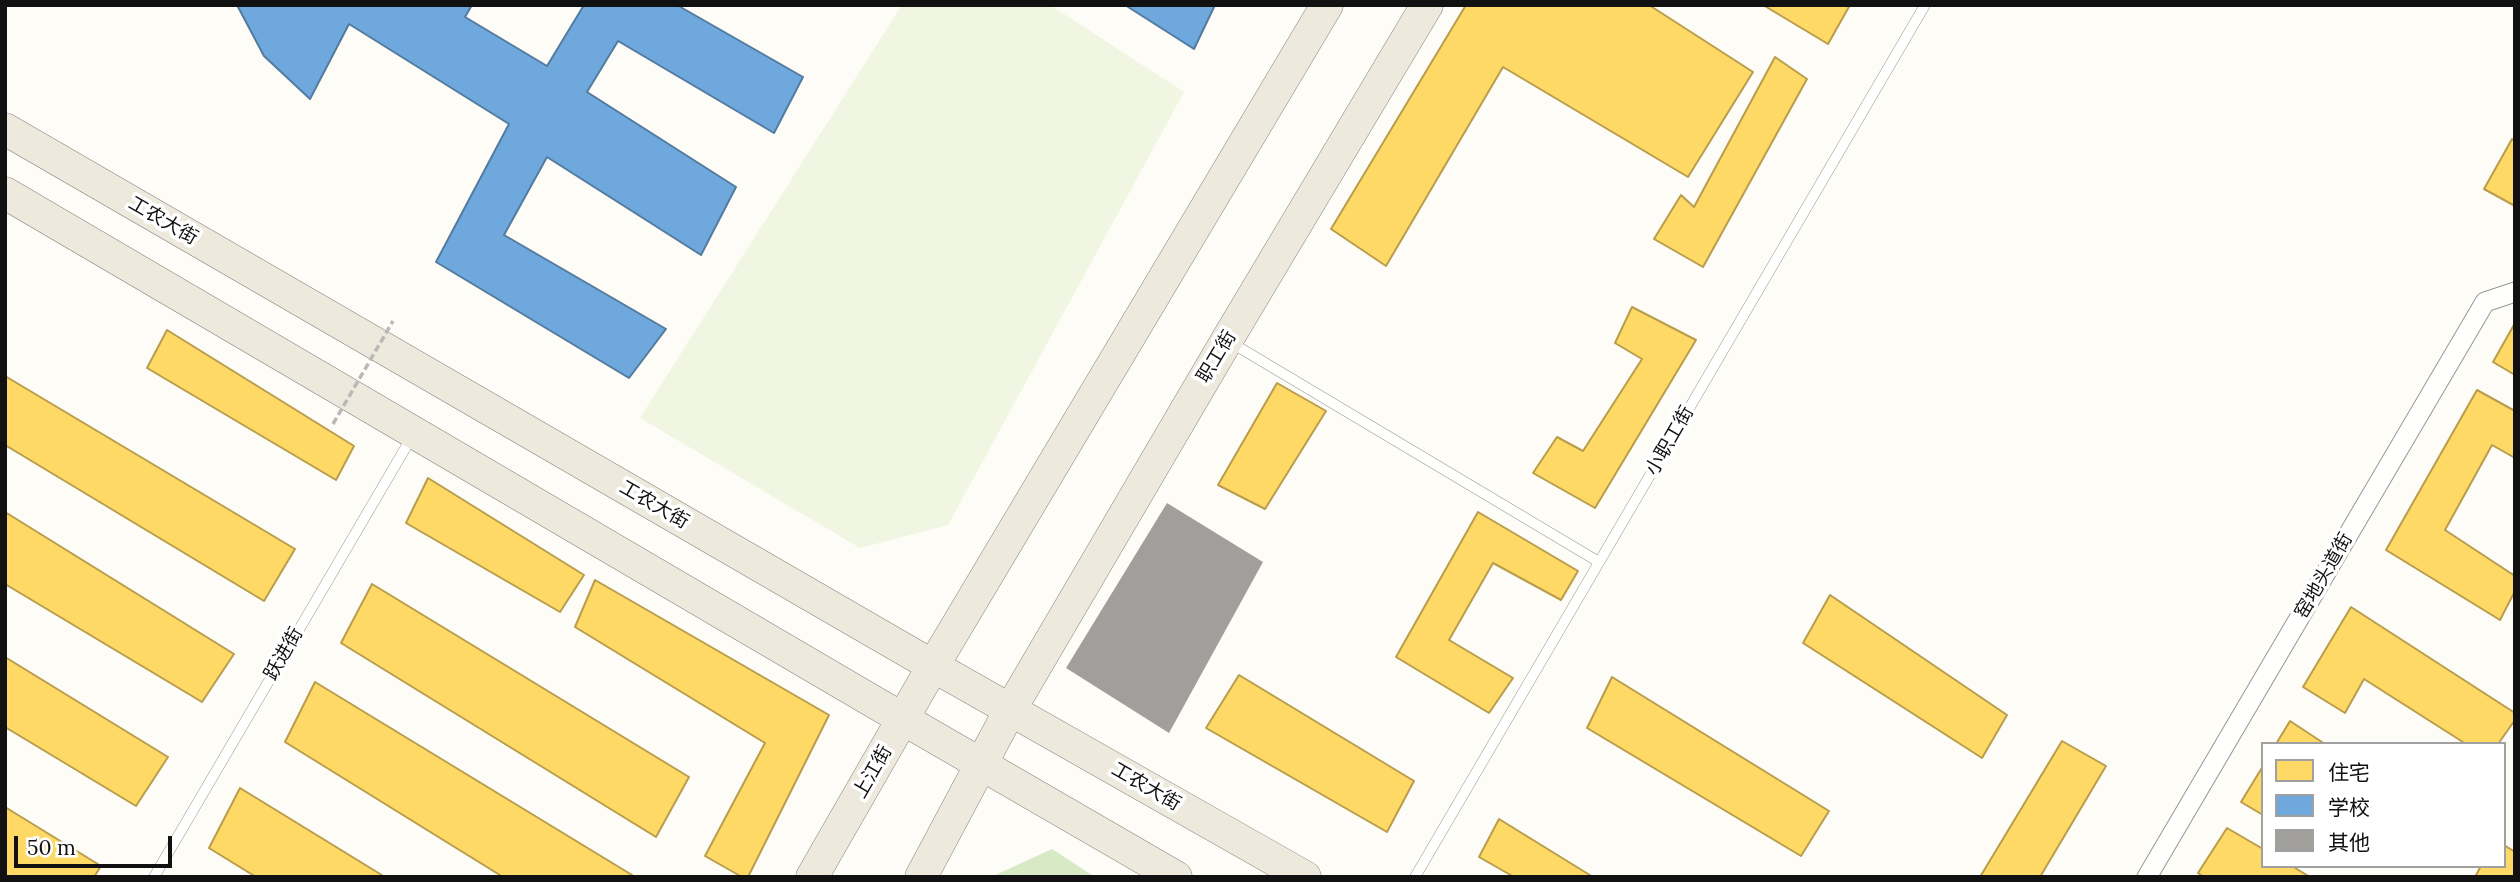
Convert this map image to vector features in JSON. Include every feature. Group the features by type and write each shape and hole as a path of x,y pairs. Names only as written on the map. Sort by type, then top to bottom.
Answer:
{"main road":[{"path":"933,666 1326,5"},
{"name":"职工街","path":"1010,710 1427,5"},
{"name":"工农大街","path":"5,129 933,666 1305,877"},
{"path":"5,193 1177,877"},
{"name":"上江街","path":"812,877 933,666"},
{"path":"920,877 1010,710"}],"street":[{"name":"窑地头道街","path":"2147,877 2485,302 2515,292"}],"lane":[{"name":"小职工街","path":"1415,877 1925,5"},
{"path":"1227,340 1599,562"},
{"name":"跃进街","path":"154,877 415,432"}],"path":[{"path":"333,424 393,321"}],"green space":[{"path":"902,5 1050,5 1184,92 948,525 860,548 640,418"},
{"path":"1052,849 1095,877 991,877"}],"building: 住宅":[{"path":"1466,5 1649,5 1753,72 1688,177 1503,67 1386,266 1331,229"},
{"path":"1763,5 1850,5 1828,44"},
{"path":"1775,57 1807,79 1703,267 1654,239 1681,195 1694,207"},
{"path":"2512,139 2515,141 2515,206 2484,189"},
{"path":"1632,307 1696,340 1595,508 1533,473 1557,437 1583,451 1642,359 1615,343"},
{"path":"2515,323 2515,375 2493,362"},
{"path":"167,330 354,446 336,480 147,368"},
{"path":"5,376 295,549 264,601 5,445"},
{"path":"1277,383 1326,411 1265,509 1218,485"},
{"path":"2477,390 2515,411 2515,458 2492,445 2445,530 2515,576 2515,591 2500,620 2386,550"},
{"path":"428,478 584,575 560,612 406,523"},
{"path":"5,512 234,654 202,702 5,584"},
{"path":"1478,512 1578,571 1561,600 1493,563 1449,640 1513,678 1489,713 1396,657"},
{"path":"595,580 829,715 748,877 742,877 705,856 765,743 575,627"},
{"path":"372,584 689,777 656,837 341,643"},
{"path":"1830,595 2007,715 1982,758 1803,643"},
{"path":"2351,607 2515,713 2515,720 2499,742 2463,742 2364,679 2345,713 2303,687"},
{"path":"5,657 168,757 136,806 5,727"},
{"path":"1239,675 1414,781 1387,832 1206,728"},
{"path":"1612,677 1829,811 1801,856 1587,728"},
{"path":"315,682 632,875 631,877 503,877 285,742"},
{"path":"2290,721 2322,742 2277,742"},
{"path":"2062,741 2106,766 2040,877 1980,877"},
{"path":"2261,769 2261,814 2241,802"},
{"path":"240,788 385,877 256,877 209,848"},
{"path":"5,807 101,866 94,877 5,877"},
{"path":"1499,819 1593,877 1514,877 1479,857"},
{"path":"2227,828 2261,848 2261,868 2295,868 2310,877 2204,877 2198,873"},
{"path":"2506,846 2515,852 2515,877 2475,877 2480,868 2506,868"}],"building: 学校":[{"path":"237,5 472,5 465,17 547,66 584,5 677,5 803,77 774,133 618,41 587,92 736,187 701,255 547,157 504,235 666,329 629,378 436,262 509,124 349,24 310,99 264,56"},
{"path":"1125,5 1215,5 1194,49"}],"building: 其他":[{"path":"1167,503 1263,562 1169,733 1066,668"}]}
